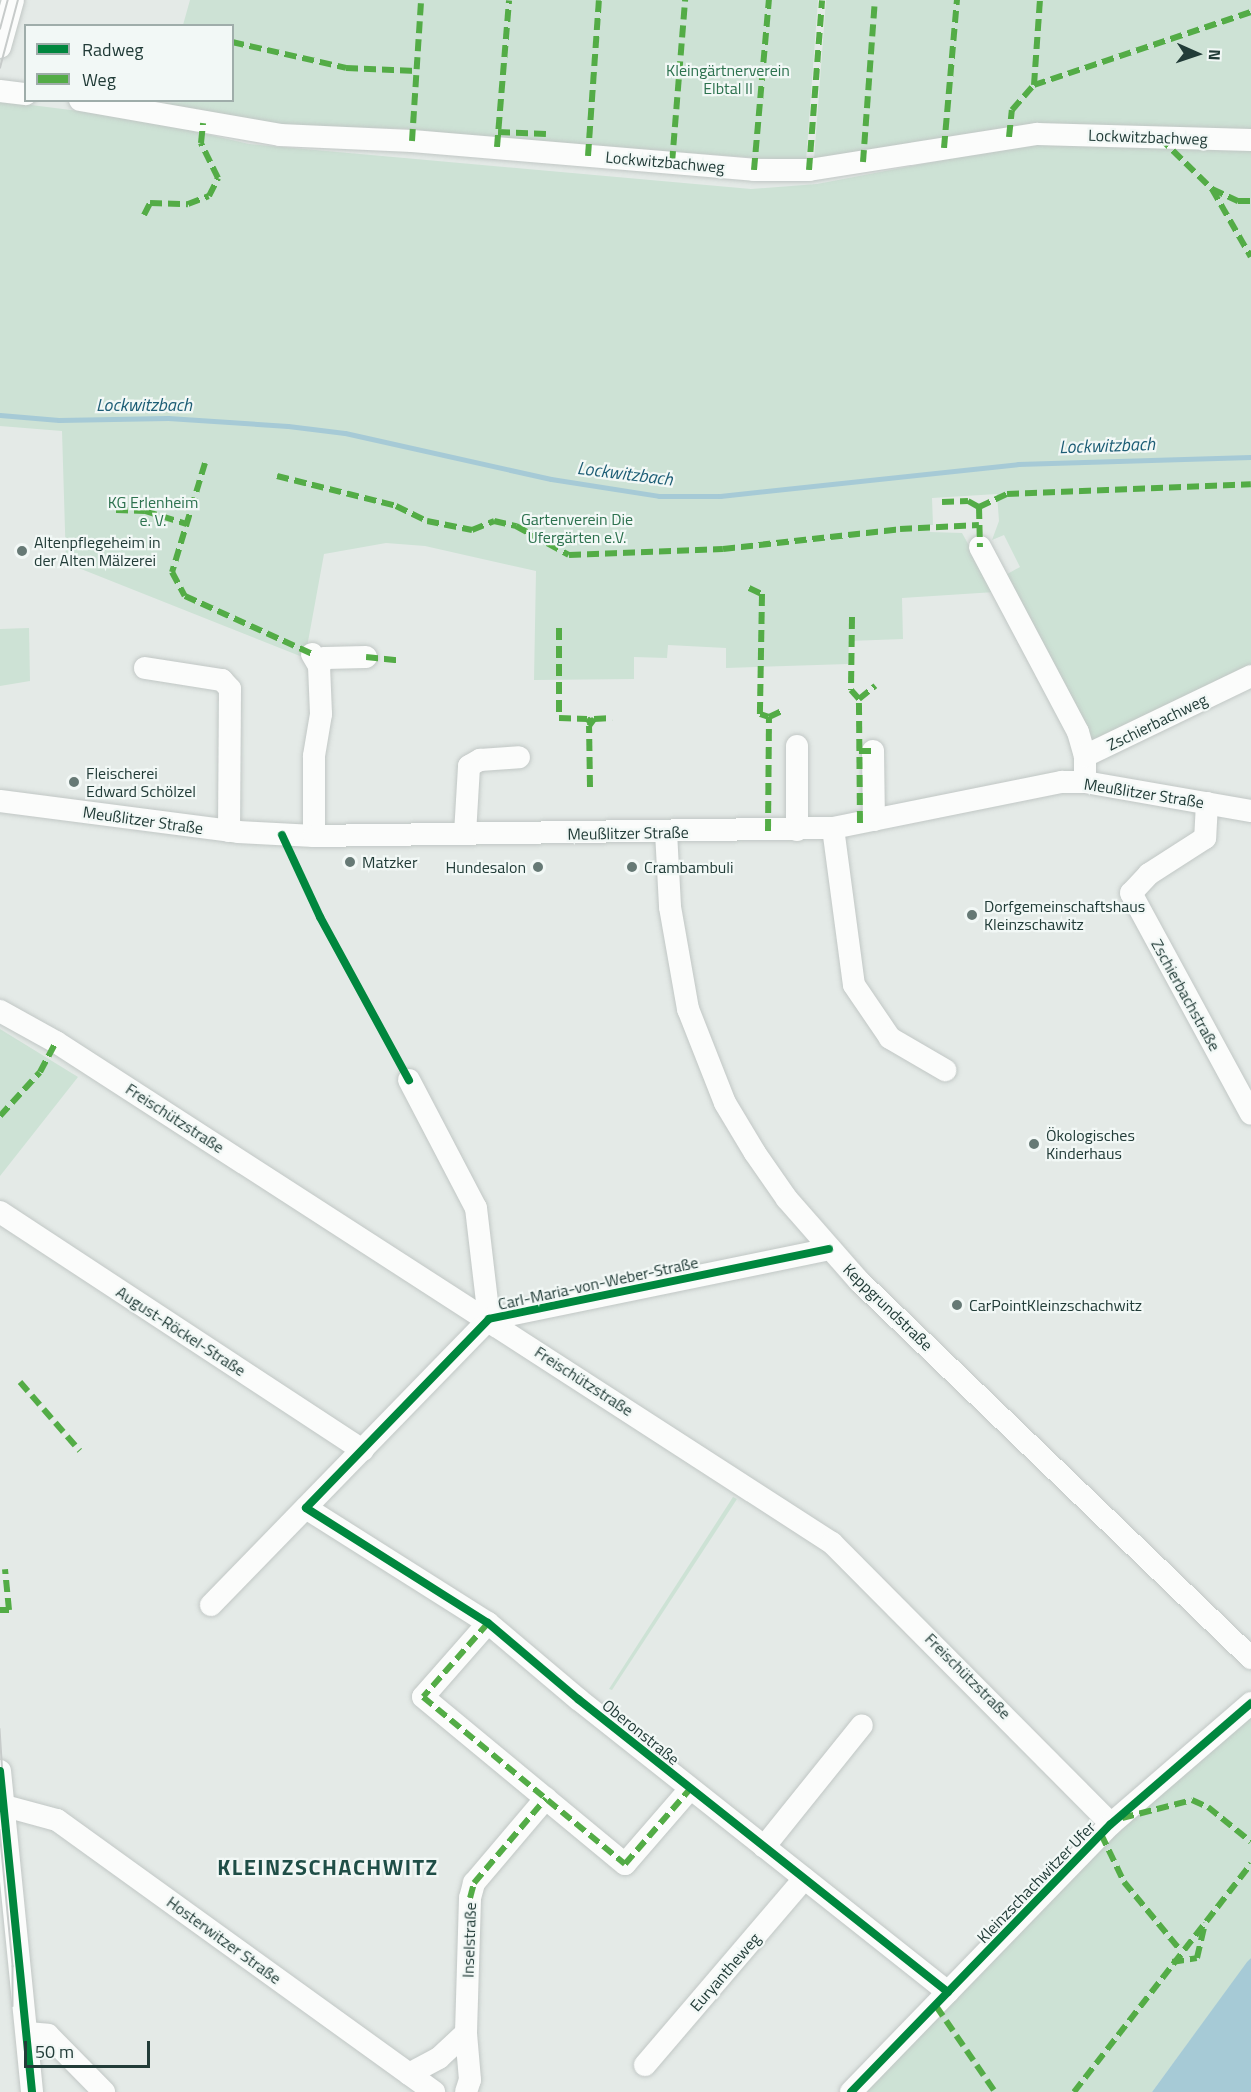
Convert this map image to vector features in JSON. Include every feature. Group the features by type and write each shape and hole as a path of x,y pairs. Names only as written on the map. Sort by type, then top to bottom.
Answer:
{"street":[{"path":"0,47 13,0"},
{"path":"0,92 24,94"},
{"name":"Lockwitzbachweg","path":"91,102 280,135 423,141 754,170 809,170 1037,134 1251,140"},
{"path":"980,547 1078,732 1085,756 1084,782"},
{"path":"314,836 314,756 321,714 315,660 366,657"},
{"path":"145,668 222,680 230,689 229,831"},
{"name":"Zschierbachweg","path":"1085,756 1251,676"},
{"path":"797,746 797,830"},
{"path":"873,751 874,820"},
{"path":"465,834 469,766 480,760 519,757"},
{"name":"Meußlitzer Straße","path":"0,801 229,831 314,836 833,828 1062,782 1084,782 1251,811"},
{"name":"Zschierbachstraße","path":"1207,803 1204,837 1149,874 1131,894 1251,1114"},
{"path":"833,828 854,985 890,1038 945,1070"},
{"name":"Keppgrundstraße","path":"666,832 678,965 704,1058 739,1131 829,1249 1251,1658"},
{"name":"Freischützstraße","path":"0,1011 56,1042 489,1319 832,1543 1111,1824"},
{"path":"409,1080 476,1208 489,1319"},
{"name":"August-Röckel-Straße","path":"0,1212 363,1450"},
{"name":"Carl-Maria-von-Weber-Straße","path":"210,1605 489,1319 829,1249"},
{"name":"Oberonstraße","path":"306,1508 488,1623 690,1789 948,1992"},
{"path":"488,1623 423,1697 625,1864 690,1789"},
{"name":"Kleinzschachwitzer Ufer","path":"851,2092 1111,1824 1251,1703"},
{"path":"764,1847 862,1725"},
{"path":"0,1771 2,1813 32,2092"},
{"name":"Inselstraße","path":"466,2092 470,2080 466,2033 470,1898 474,1883 546,1798"},
{"name":"Hosterwitzer Straße","path":"2,1813 57,1820 434,2092"},
{"name":"Euryantheweg","path":"645,2065 804,1879"},
{"path":"27,2033 48,2035 104,2092"},
{"path":"409,2074 439,2058 466,2033"}],"green space":[{"name":"Kleingärtnerverein Elbtal II","path":"190,0 818,0 806,161 511,141 412,129 282,125 161,103 234,102 234,24 183,24"},
{"name":"Kleingärtnerverein Elbtal II","path":"826,0 1251,0 1251,133 1037,125 814,160"},
{"path":"0,101 141,119 249,144 751,189 817,184 1037,142 1251,147 1251,671 1093,747 1002,577 1020,567 1004,535 992,540 999,521 997,494 932,498 933,525 929,525 930,532 962,533 995,592 902,598 903,639 849,641 848,664 726,668 726,648 668,645 667,658 634,657 634,679 534,680 536,571 425,546 386,543 324,554 305,658 66,563 62,431 0,426"},
{"path":"29,628 30,681 0,686 0,629"},
{"path":"0,1029 78,1077 0,1176"},
{"path":"733,1497 737,1499 612,1690 609,1689"},
{"path":"1251,1713 1251,1958 1152,2092 864,2092 1117,1827"}],"water":[{"path":"1251,1958 1251,2092 1152,2092 1247,1962"}],"waterway":[{"name":"Lockwitzbach","path":"0,415 59,420 168,418 288,426 345,433 551,479 659,496 720,496 1018,464 1251,457"}],"tram line":[{"path":"0,29 8,0"},
{"path":"0,68 18,0"},
{"path":"0,1729 5,1806"},
{"path":"0,1830 13,1966 13,2006"}],"marked path":[{"path":"412,141 421,0"},
{"path":"497,147 509,0"},
{"path":"588,156 599,0"},
{"path":"672,163 685,0"},
{"path":"754,170 769,0"},
{"path":"809,170 822,0"},
{"path":"863,162 875,0"},
{"path":"944,148 957,0"},
{"path":"1009,137 1012,110 1034,85 1040,0"},
{"path":"1034,85 1251,12"},
{"path":"234,42 346,68 416,71"},
{"path":"144,215 150,203 188,204 209,196 218,178 201,143 203,123"},
{"path":"498,132 546,134"},
{"path":"1160,138 1212,189 1251,257"},
{"path":"1212,189 1238,201 1251,201"},
{"path":"205,463 172,572 185,596 312,654"},
{"path":"277,476 396,506 427,521 472,530 494,521 516,526 569,555 723,549 900,529 979,525"},
{"path":"979,507 1007,494 1251,484"},
{"path":"942,502 968,501 979,507 980,547"},
{"path":"116,510 145,511 187,524"},
{"path":"749,588 762,594 760,714 769,717"},
{"path":"852,617 851,690 859,699"},
{"path":"559,628 559,718 587,719 591,722"},
{"path":"366,657 397,660"},
{"path":"860,823 859,699 875,686"},
{"path":"768,831 769,717 784,710"},
{"path":"590,787 589,726 594,719 612,718"},
{"path":"859,751 873,751"},
{"path":"0,1116 40,1072 56,1042"},
{"path":"20,1382 80,1451"},
{"path":"0,1610 9,1610 5,1569"},
{"path":"488,1623 423,1697 625,1864 690,1789"},
{"path":"470,1898 474,1883 546,1798"},
{"path":"1122,1818 1192,1800 1208,1807 1251,1842"},
{"path":"1101,1834 1124,1882 1181,1951"},
{"path":"1074,2092 1251,1864"},
{"path":"1172,1962 1197,1958 1205,1923"},
{"path":"936,2006 995,2092"}],"cycle path":[{"path":"282,835 320,917 409,1080"},
{"path":"829,1249 489,1319 306,1508 488,1623 578,1699 948,1992"},
{"path":"851,2092 1111,1824 1251,1703"},
{"path":"0,1771 32,2092"}],"place":[{"name":"Altenpflegeheim in der Alten Mälzerei","path":"22,551"},
{"name":"Fleischerei Edward Schölzel","path":"74,782"},
{"name":"Matzker","path":"350,862"},
{"name":"Hundesalon","path":"538,867"},
{"name":"Crambambuli","path":"632,867"},
{"name":"Dorfgemeinschaftshaus Kleinzschawitz","path":"972,915"},
{"name":"Ökologisches Kinderhaus","path":"1034,1144"},
{"name":"CarPointKleinzschachwitz","path":"957,1305"}],"district":[{"name":"KLEINZSCHACHWITZ","path":"328,1868"}],"park label":[{"name":"KG Erlenheim e. V.","path":"153,511"},
{"name":"Gartenverein Die Ufergärten e.V.","path":"577,528"}]}
